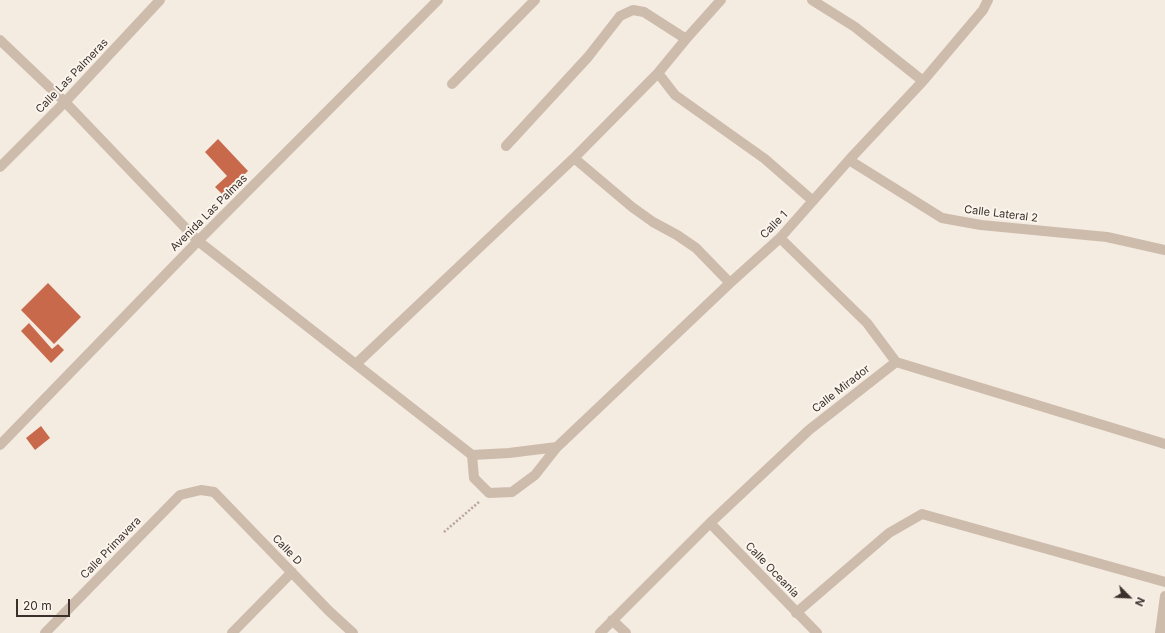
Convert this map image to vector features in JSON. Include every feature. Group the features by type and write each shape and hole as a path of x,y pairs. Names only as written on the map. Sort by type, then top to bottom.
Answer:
{"street":[{"name":"Calle Las Palmeras","path":"0,167 65,102 160,0"},
{"name":"Avenida Las Palmas","path":"0,445 198,241 438,0"},
{"path":"452,84 535,0"},
{"path":"356,364 574,158 658,74 686,39 721,0"},
{"path":"812,0 855,27 923,81"},
{"name":"Calle 1","path":"489,493 512,492 535,475 557,447 730,283 780,238 849,160 923,81 983,10 988,0"},
{"path":"506,146 588,57 620,16 633,10 644,12 686,39"},
{"path":"0,40 65,102 198,241 472,455 509,453 557,447"},
{"path":"658,74 675,95 765,159 813,201"},
{"path":"574,158 632,207 653,222 677,235 696,248 730,283"},
{"name":"Calle Lateral 2","path":"849,160 942,218 981,225 1107,237 1165,250"},
{"path":"780,238 867,323 896,362 1165,444"},
{"name":"Calle Mirador","path":"600,633 710,523 809,430 896,362"},
{"path":"472,455 474,478 489,493"},
{"name":"Calle D","path":"201,490 214,492 353,633"},
{"name":"Calle Primavera","path":"45,633 180,495 201,490"},
{"path":"796,613 889,533 922,514 1165,582"},
{"name":"Calle Oceanía","path":"710,523 817,633"},
{"path":"232,633 292,572"},
{"path":"1160,633 1165,596"},
{"path":"612,620 626,633"}],"path":[{"path":"444,532 489,493"}],"building":[{"path":"218,139 248,171 223,195 215,187 227,176 205,152"},
{"path":"48,283 81,317 54,344 21,310"},
{"path":"29,323 52,349 58,344 64,350 51,363 21,331"},
{"path":"41,426 50,438 35,450 26,438"}]}
